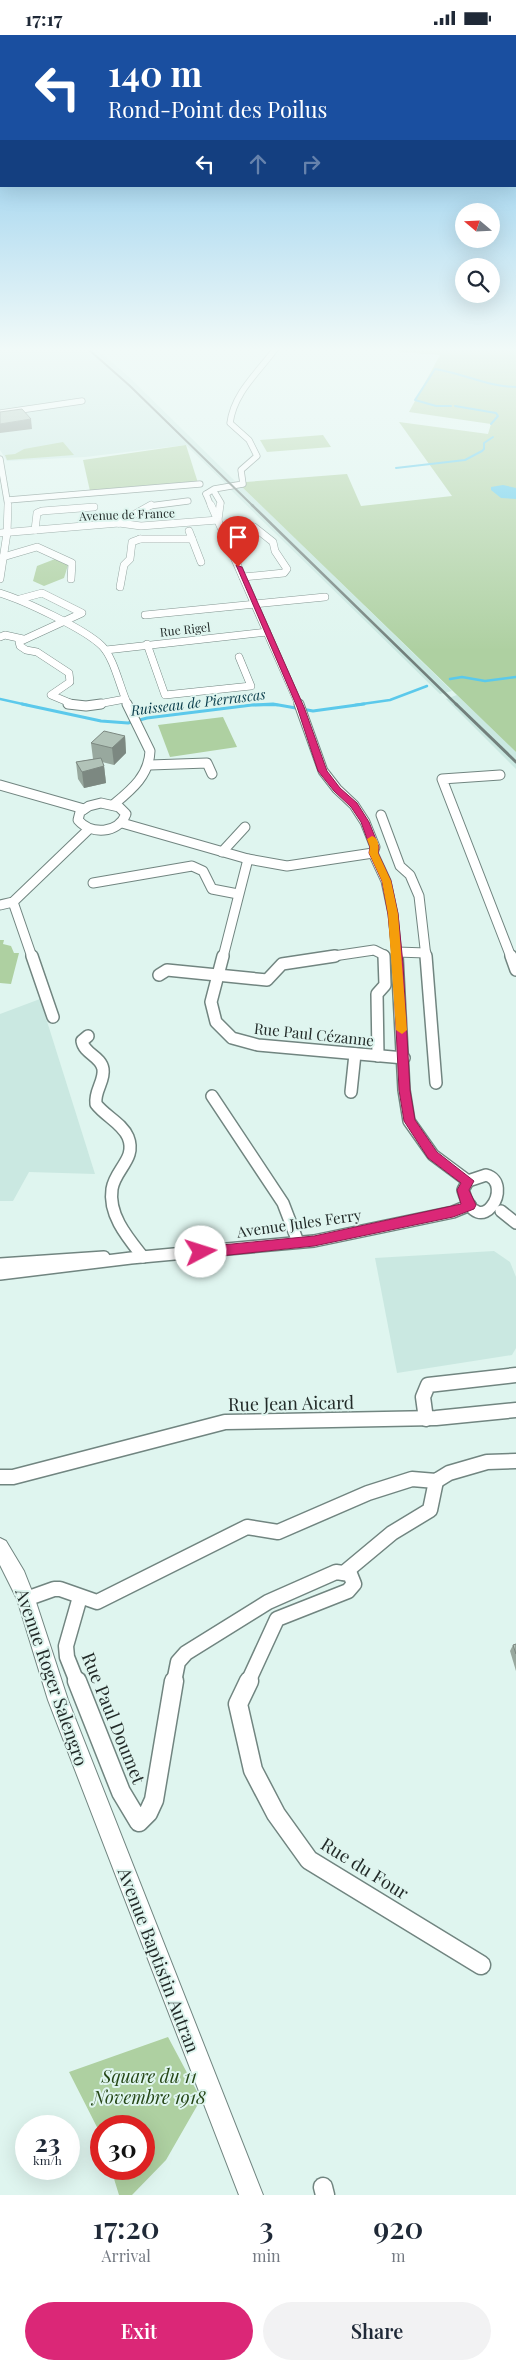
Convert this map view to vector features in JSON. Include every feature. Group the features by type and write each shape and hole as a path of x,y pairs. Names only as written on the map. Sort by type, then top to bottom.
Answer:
{"street":[{"path":"206,494 214,489 243,484 242,470 257,456 253,449"},
{"path":"0,459 8,500 3,533 3,557 0,579"},
{"path":"8,500 200,484"},
{"path":"206,494 215,493 222,488"},
{"path":"215,493 220,503 218,520"},
{"path":"206,494 301,709 322,771 354,805 365,822 375,847 373,853 386,881 397,952 404,1058 404,1090 409,1121 433,1155 456,1174 468,1181"},
{"path":"119,523 152,504 188,501"},
{"path":"35,530 37,513 42,511 94,507"},
{"name":"Avenue de France","path":"3,533 119,523 140,526 218,520"},
{"path":"186,523 201,562"},
{"path":"140,526 138,536 140,539"},
{"path":"243,577 284,573 287,569 275,551 273,542 254,527"},
{"path":"120,587 124,565 130,559 132,543 140,539 192,539"},
{"path":"3,557 37,547 72,563 71,579"},
{"path":"18,598 42,593 82,613 18,642 20,646 37,653 69,673 70,682 51,695 60,702 72,706 85,706 125,699"},
{"path":"0,595 18,598 89,636 106,650 125,699 150,751 150,765 140,779 113,805"},
{"path":"145,615 325,597"},
{"name":"Rue Rigel","path":"106,650 267,631"},
{"path":"0,637 5,635 23,639"},
{"path":"147,645 165,695 251,686 239,657"},
{"path":"150,765 207,763 212,774"},
{"path":"500,775 442,779 516,970"},
{"path":"0,785 84,809"},
{"path":"101,803 113,805 124,810 125,819 122,823 108,830 89,829 78,820 80,812 84,809 101,803"},
{"path":"382,815 400,866 410,875 419,896 426,953 436,1083"},
{"path":"122,823 248,859 287,866 373,853"},
{"path":"222,852 245,827"},
{"path":"0,905 13,902 89,829"},
{"name":"Rue Paul Cézanne","path":"248,859 211,1002 216,1022 232,1038 258,1045 404,1058"},
{"path":"93,883 192,866 198,867 205,872 212,889 238,893"},
{"path":"13,902 53,1017"},
{"path":"159,975 167,970 267,980 272,977 282,963 374,950 384,955 385,985 377,994 378,1056"},
{"path":"397,952 426,953"},
{"path":"88,1036 82,1041 83,1047 102,1065 104,1071 94,1098 96,1104 127,1135 130,1149 126,1166 112,1187 112,1207 137,1257"},
{"path":"351,1092 355,1054"},
{"path":"212,1096 283,1203 298,1242"},
{"path":"510,1189 505,1182 492,1176 479,1175 468,1181 463,1190 466,1201 481,1212 506,1208 516,1223"},
{"name":"Avenue Jules Ferry","path":"0,1274 72,1267 137,1257 298,1242 453,1212 470,1205"},
{"name":"Avenue Jules Ferry","path":"0,1264 91,1256 137,1257"},
{"path":"426,1419 423,1398 428,1385 516,1375"},
{"name":"Rue Jean Aicard","path":"0,1486 7,1477 225,1422 426,1419 516,1410"},
{"path":"26,1599 54,1589 97,1603 247,1527 278,1532 368,1493 412,1479 436,1481 448,1473 487,1462 516,1461"},
{"path":"344,1573 392,1533 430,1510 436,1481"},
{"name":"Avenue Roger Salengro","path":"0,1547 17,1577 26,1599 58,1700 100,1810"},
{"name":"Rue Paul Doumet","path":"80,1597 66,1646 67,1657 121,1792 139,1822 148,1813 154,1800 178,1662 186,1653 210,1640 268,1602 336,1572 344,1573"},
{"name":"Rue du Four","path":"344,1573 350,1574 354,1584 348,1591 277,1619 238,1705 254,1770 276,1814 309,1860 481,1965"},
{"name":"Avenue Baptistin Autran","path":"100,1810 251,2195"}],"shaded area":[{"path":"154,449 85,457 7,461 0,450"},
{"path":"190,449 202,449 237,483 227,485"},
{"path":"241,486 452,691 440,694 229,488"},
{"path":"457,695 516,752 516,769 446,699"},
{"path":"40,999 95,1174 29,1172 13,1201 0,1201 0,1014"},
{"path":"494,1251 510,1262 516,1277 516,1348 512,1355 397,1373 375,1258"}],"green space":[{"path":"24,449 69,449 74,455 7,460 5,455 15,454"},
{"path":"160,449 187,449 198,483 90,491 83,460"},
{"path":"265,449 308,449 267,452"},
{"path":"418,449 516,449 516,752 241,486 246,482 347,474 361,506 452,496"},
{"path":"55,559 68,565 64,578 44,586 33,581 37,566"},
{"path":"223,717 237,747 170,757 158,725"},
{"path":"0,940 4,940 3,944 11,946 14,953 19,953 11,984 0,983"},
{"name":"Square du 11 Novembre 1918","path":"168,2037 201,2099 166,2160 155,2171 155,2115 91,2115 69,2072"},
{"name":"Square du 11 Novembre 1918","path":"114,2180 147,2180 132,2195 119,2195"}],"water":[{"path":"503,485 516,488 516,499 501,498 491,490 491,487"}],"building":[{"path":"104,731 125,736 112,748 91,743"},
{"path":"101,758 104,766 82,772 76,762"}],"waterway":[{"path":"396,468 465,460 484,449"},
{"name":"Ruisseau de Pierrascas","path":"450,679 462,677 485,681 516,677"},
{"name":"Ruisseau de Pierrascas","path":"355,705 390,700 427,686"},
{"name":"Ruisseau de Pierrascas","path":"0,699 27,705"},
{"name":"Ruisseau de Pierrascas","path":"22,704 101,721 128,723 147,718 252,705 273,704 313,711 364,704"},
{"name":"Ruisseau de Pierrascas","path":"253,705 278,705"}],"railway":[{"path":"194,449 253,506"},
{"path":"252,505 457,705"},
{"path":"456,704 516,762"}],"slow traffic":[{"path":"372,839 375,847 373,853 386,881 393,914 402,1030"}],"route":[{"path":"201,1252 314,1241 453,1212 470,1205 466,1201 463,1190 468,1181 456,1174 433,1155 409,1121 404,1090 404,1058 393,914 386,881 373,853 375,847 365,822 354,805 322,771 300,707 238,567"}]}
